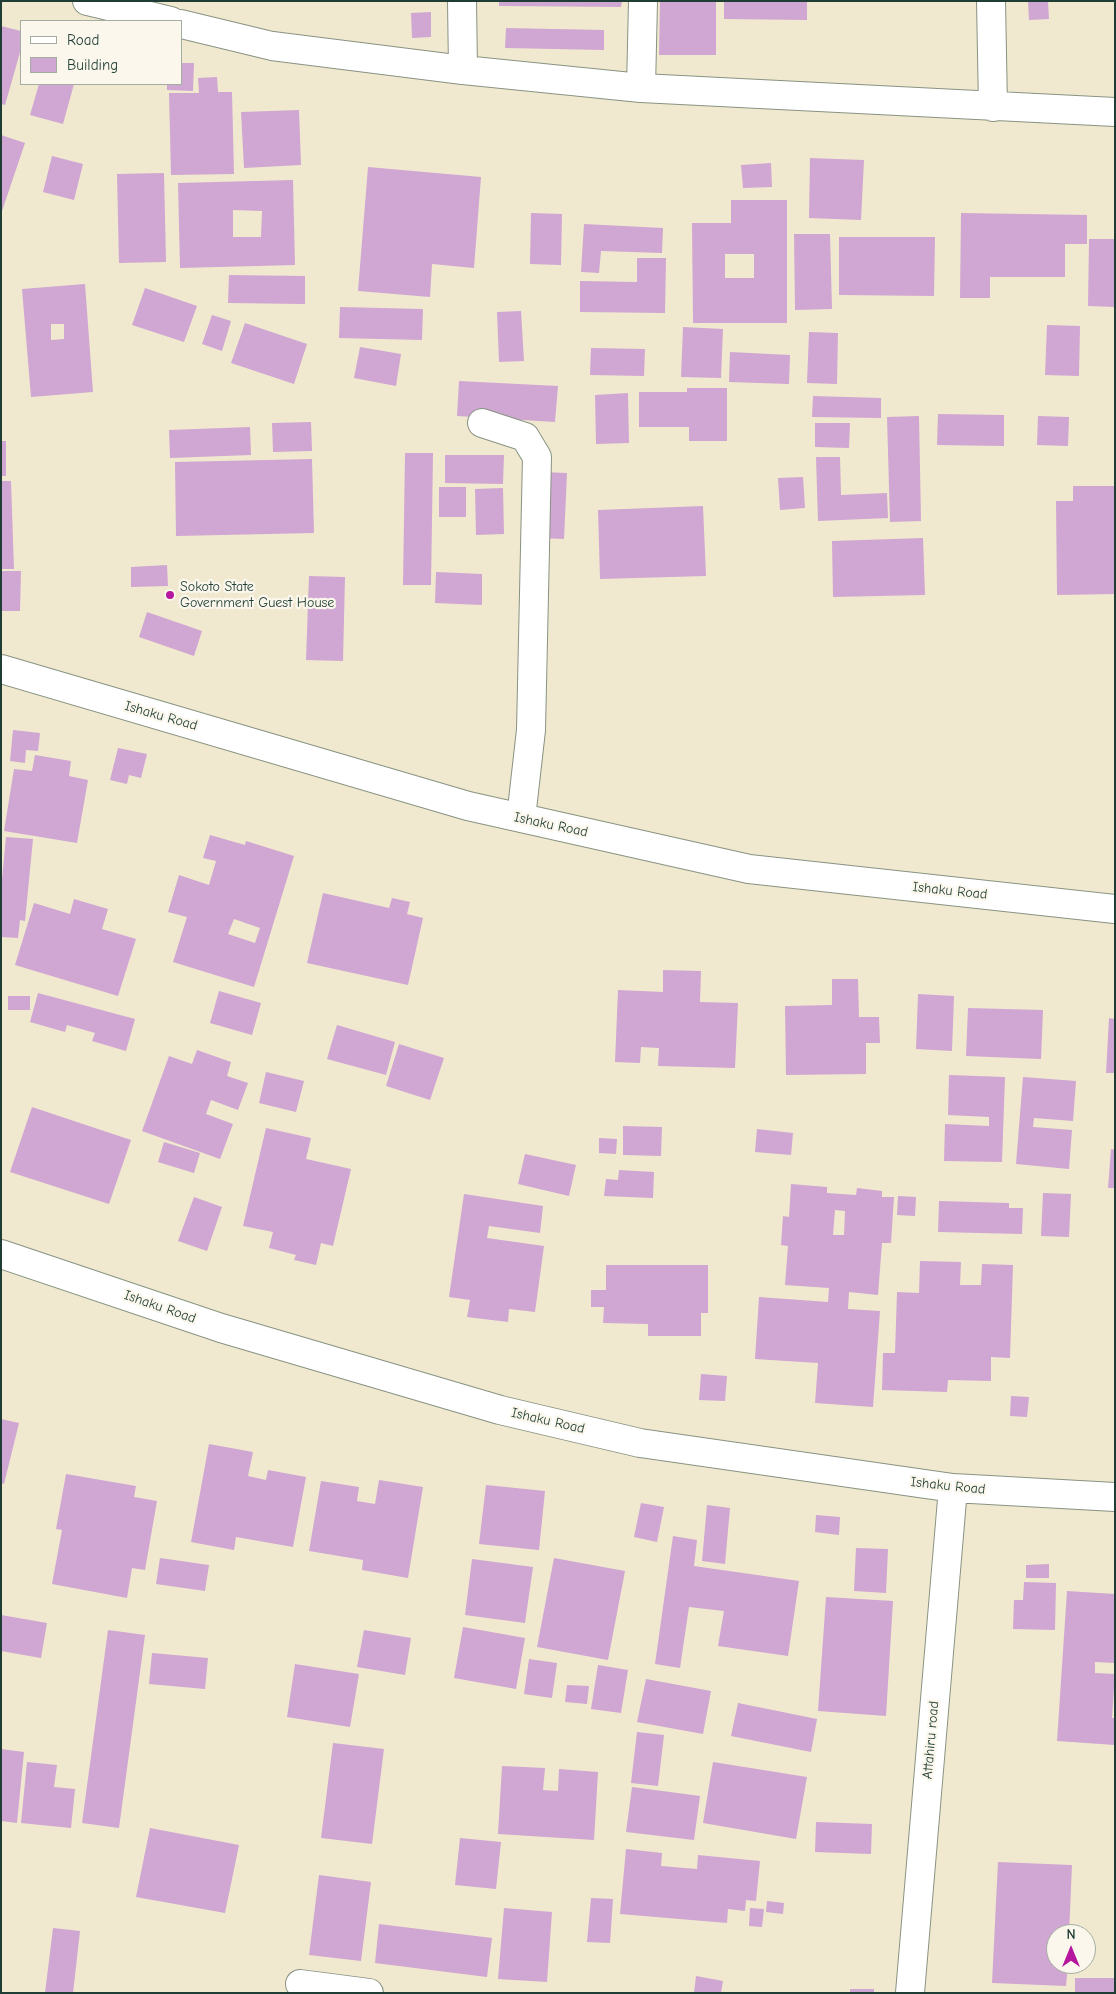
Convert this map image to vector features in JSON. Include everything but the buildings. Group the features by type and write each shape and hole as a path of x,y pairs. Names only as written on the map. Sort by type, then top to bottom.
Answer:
{"street":[{"path":"87,1 180,20"},
{"path":"462,1 463,70"},
{"path":"641,88 643,1"},
{"path":"991,1 993,106"},
{"path":"182,21 272,46 463,70 641,88 1115,112"},
{"path":"482,423 525,437 537,457 531,730 521,818"},
{"name":"Ishaku Road","path":"1,670 468,806 749,869 1115,909"},
{"name":"Ishaku Road","path":"1,1254 221,1328 500,1410 640,1443 953,1488 1115,1497"},
{"name":"Attahiru road","path":"910,1993 953,1488"},
{"path":"300,1984 369,1993"}],"place":[{"name":"Sokoto State Government Guest House","path":"170,595"}]}
